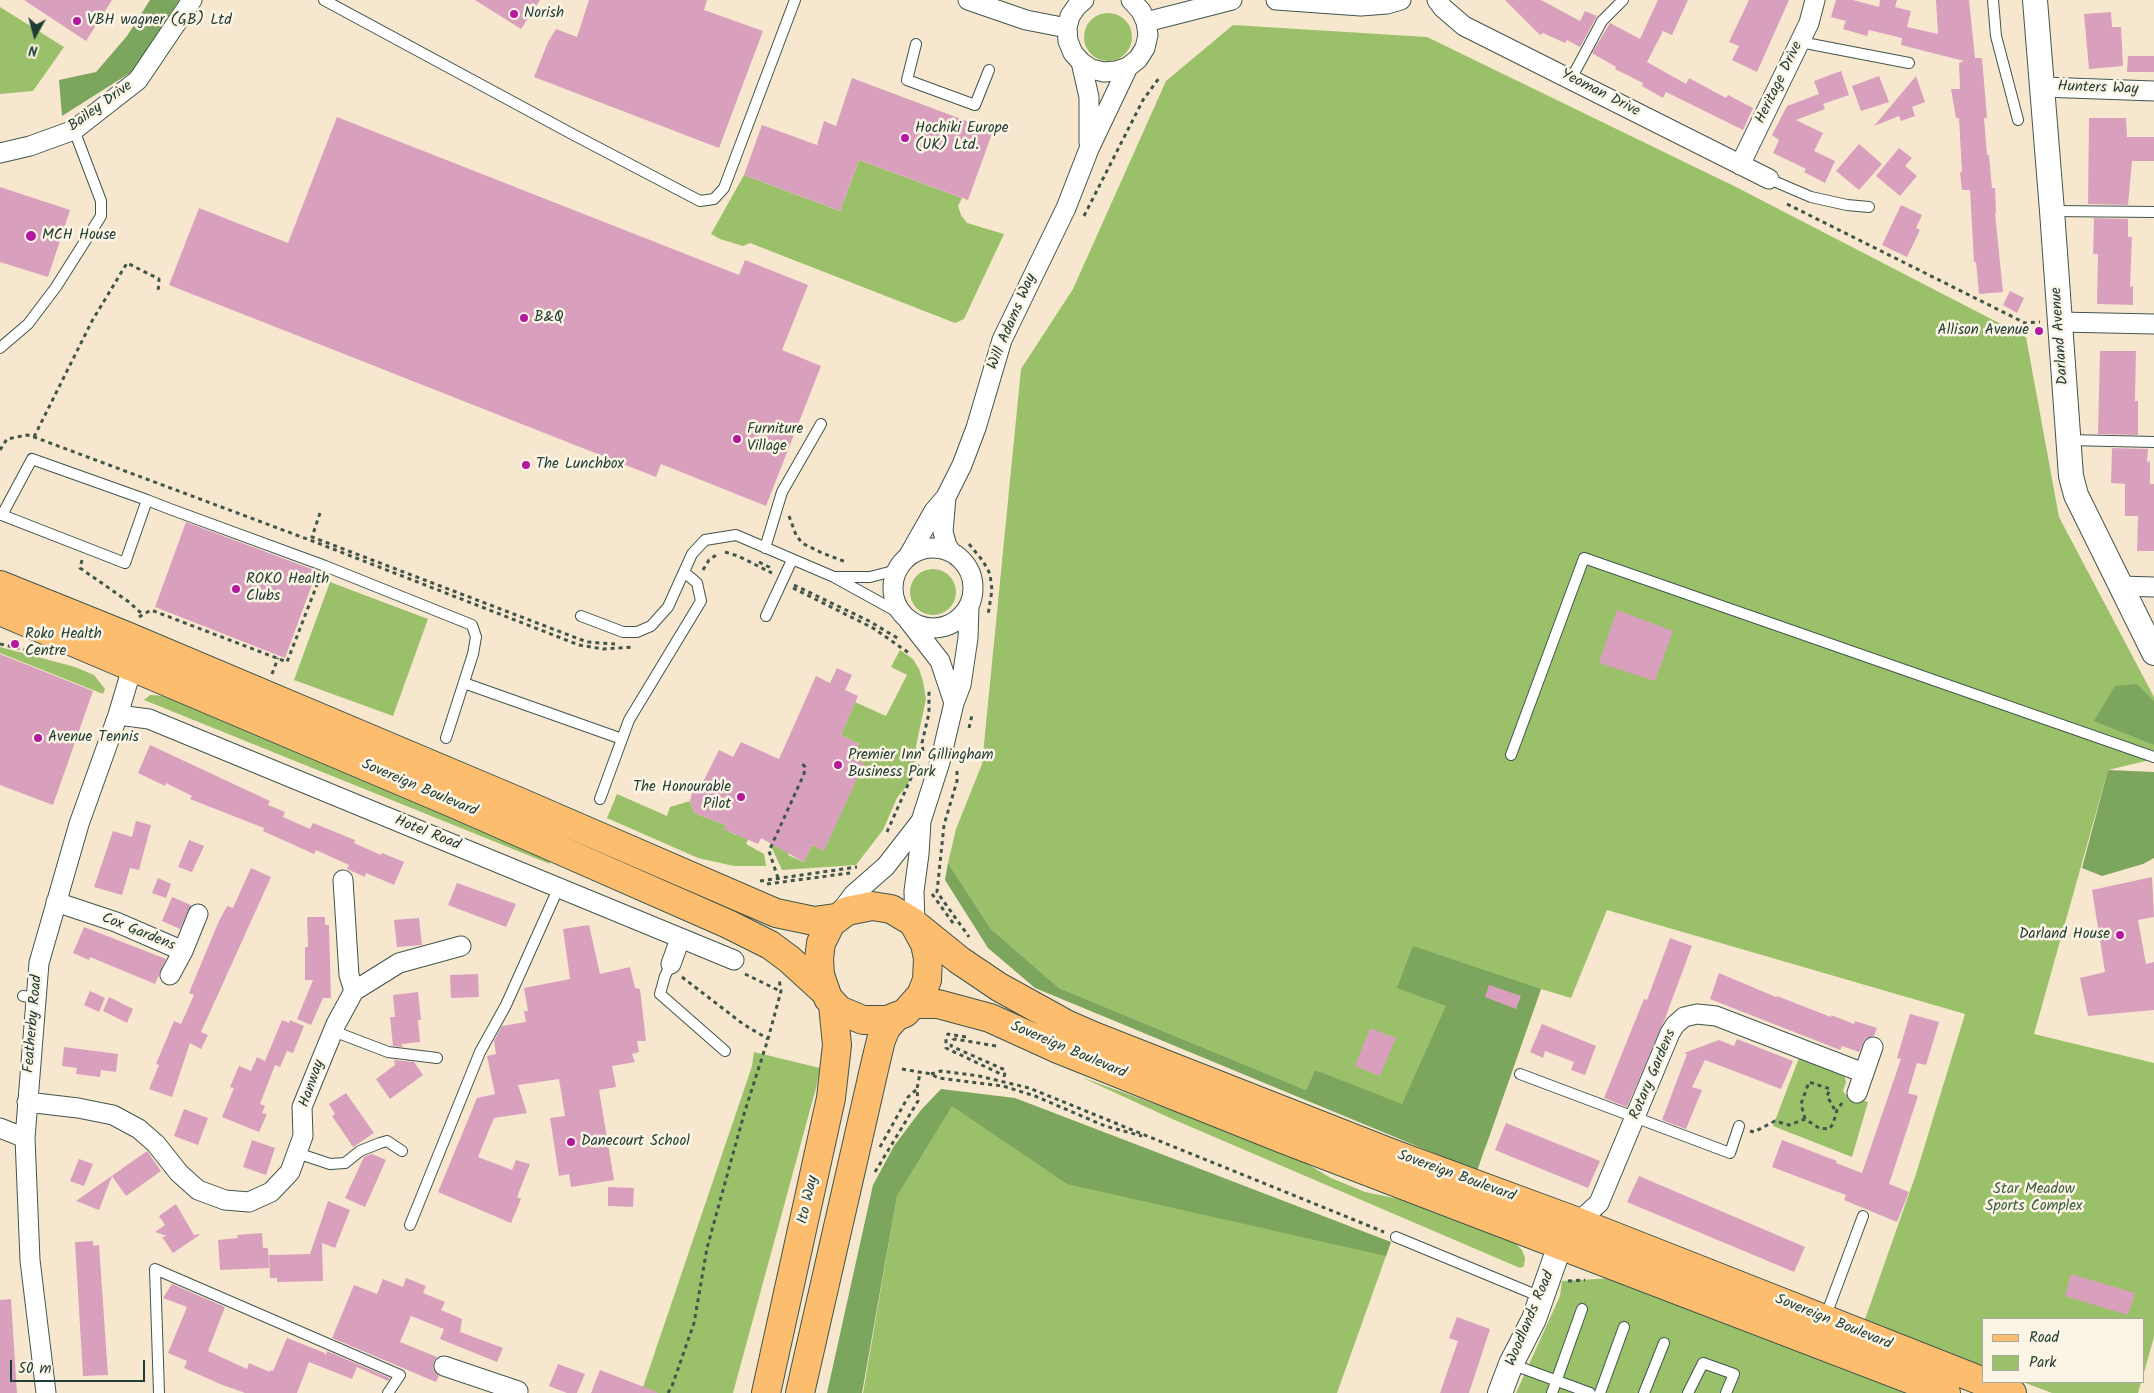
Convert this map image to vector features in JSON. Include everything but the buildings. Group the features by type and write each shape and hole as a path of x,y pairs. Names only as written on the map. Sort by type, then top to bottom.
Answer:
{"main road":[{"name":"Sovereign Boulevard","path":"0,585 124,635 515,800 776,913 814,921 836,918"},
{"name":"Sovereign Boulevard","path":"0,611 455,804 728,924 774,948 829,998"},
{"path":"800,1393 875,1065 886,1028 904,1011 923,991 928,971 926,946 916,925 895,910 880,906 859,907 836,918 825,931 820,951 820,975 829,998 847,1014 863,1020 880,1021 904,1011"},
{"name":"Sovereign Boulevard","path":"916,925 984,977 1066,1024 1391,1153 1578,1222 1982,1381"},
{"name":"Ito Way","path":"766,1393 831,1098 838,1045 829,998"},
{"name":"Sovereign Boulevard","path":"904,1011 938,1004 990,1018 1083,1059 1423,1194 1946,1393"},
{"name":"Sovereign Boulevard","path":"1987,1383 2012,1393"}],"street":[{"name":"Bailey Drive","path":"0,153 38,144 74,130 138,80 192,0"},
{"path":"968,0 1026,20 1067,28 1070,16 1084,0"},
{"path":"1131,0 1142,11 1146,22 1232,0"},
{"path":"1276,0 1361,6 1387,4 1401,0"},
{"name":"Yeoman Drive","path":"1437,0 1464,26 1769,179"},
{"name":"Heritage Drive","path":"1740,165 1809,23 1815,0"},
{"name":"Darland Avenue","path":"2035,0 2071,476 2076,495 2154,653"},
{"name":"Will Adams Way","path":"909,555 934,511 946,497 972,440 1002,340 1066,208 1128,67 1138,58 1144,48 1148,35 1146,22"},
{"name":"Will Adams Way","path":"1067,28 1068,41 1073,53 1081,62 1089,96 1090,150"},
{"path":"1081,62 1091,69 1104,72 1128,67"},
{"name":"Hunters Way","path":"2042,87 2154,91"},
{"path":"2059,322 2154,324"},
{"name":"Will Adams Way","path":"946,497 943,532 947,546 959,547"},
{"path":"916,925 914,891 919,854 920,821 940,762 954,703 961,685 968,638 969,606 973,590 971,575 959,547 921,549 909,555 897,570 892,585 893,593 898,609 940,661 948,690 954,703"},
{"path":"2120,586 2154,587"},
{"path":"905,617 920,626 941,627 954,622 969,606"},
{"name":"Featherby Road","path":"46,1393 30,1260 25,1138 30,997 56,902 69,837 118,715 132,668"},
{"name":"Hotel Road","path":"118,715 149,720 734,960"},
{"path":"836,918 853,895 886,866 920,821"},
{"path":"343,880 349,975 354,991 399,963 461,946"},
{"name":"Cox Gardens","path":"56,902 116,922 183,951 198,914"},
{"path":"671,964 680,939"},
{"path":"170,975 183,951"},
{"name":"Hanway","path":"27,1102 78,1108 113,1115 139,1130 156,1144 179,1173 198,1190 225,1200 248,1202 271,1192 290,1172 303,1136 302,1107 333,1031 354,991"},
{"name":"Rotary Gardens","path":"1578,1222 1599,1203 1672,1030 1680,1020 1694,1014 1716,1016 1864,1072"},
{"path":"1857,1093 1873,1047"},
{"path":"0,1128 25,1138"},
{"name":"Woodlands Road","path":"1500,1393 1511,1364 1534,1319 1560,1245 1578,1222"},
{"path":"444,1366 518,1391 516,1393"}],"lane":[{"path":"324,0 700,201 714,199 724,188 795,0"},
{"path":"1571,80 1602,21 1623,0"},
{"path":"1993,0 1996,36 2018,120"},
{"path":"1800,42 1909,63"},
{"path":"916,44 907,80 975,105 989,70"},
{"path":"0,348 28,324 51,294 101,216 101,202 74,130"},
{"path":"1769,179 1811,197 1847,205 1869,207"},
{"path":"2052,211 2154,212"},
{"path":"765,548 782,492 821,424"},
{"path":"2068,440 2154,442"},
{"path":"147,500 125,563 2,515 32,459 147,500 325,566 472,626 476,637 464,683 446,738"},
{"path":"581,616 623,632 646,629 654,624 668,607 692,554 705,540 736,535 834,577 905,617"},
{"path":"1511,755 1584,558 2154,757"},
{"path":"766,616 786,582 792,560"},
{"path":"834,577 870,578 897,570"},
{"path":"600,799 629,720 701,600 697,583 684,572"},
{"path":"464,683 622,739"},
{"path":"410,1225 480,1052 506,1005 558,889"},
{"path":"671,964 665,976 660,994 725,1051"},
{"path":"333,1031 388,1052 437,1058"},
{"path":"1520,1074 1730,1153 1739,1126"},
{"path":"297,1153 330,1164 344,1163 360,1151 387,1141 402,1151"},
{"path":"1825,1319 1863,1216"},
{"path":"1396,1237 1541,1297"},
{"path":"159,1393 155,1269 400,1375 388,1393"},
{"path":"1552,1393 1582,1309"},
{"path":"1600,1393 1624,1327"},
{"path":"1644,1393 1664,1343"},
{"path":"1688,1393 1703,1363 1734,1374 1726,1393"},
{"path":"1511,1364 1590,1393"}],"path":[{"path":"1081,222 1143,100 1159,78"},
{"path":"1786,203 2025,323 2059,322"},
{"path":"34,437 92,321 127,263 159,280 158,293"},
{"path":"0,450 7,439 27,435 34,437 311,539 579,645 603,649 637,645"},
{"path":"790,511 793,528 802,543 847,562"},
{"path":"311,539 320,513"},
{"path":"959,547 983,561 990,574 992,593 987,620"},
{"path":"88,548 80,568 142,614"},
{"path":"702,561 714,550 730,548 769,567 773,574"},
{"path":"702,576 709,560 717,554 723,552 738,556 773,574 793,589 891,634 912,650"},
{"path":"698,571 699,566"},
{"path":"135,621 142,614 151,610 287,662 318,584"},
{"path":"856,617 866,595"},
{"path":"856,617 912,656"},
{"path":"268,683 278,658"},
{"path":"927,745 923,752 922,743 929,713 931,686 933,719"},
{"path":"967,734 972,713"},
{"path":"778,878 769,851 804,774 805,767 801,762"},
{"path":"885,836 915,769 919,765 913,787"},
{"path":"945,803 957,770 957,781 944,825 938,892 972,942"},
{"path":"937,845 940,819"},
{"path":"857,872 765,884 758,882 861,865"},
{"path":"932,888 932,894 966,942"},
{"path":"668,1393 694,1322 707,1248 744,1114 781,991 732,967 734,960"},
{"path":"671,964 689,982 744,1024 768,1039"},
{"path":"1004,1082 1005,1076 1005,1070 951,1046 952,1040 955,1039 993,1046 998,1045 950,1034 946,1035 945,1041 948,1051 1005,1076"},
{"path":"902,1069 931,1074 940,1071 1004,1082 1040,1093 1396,1237"},
{"path":"874,1174 918,1101 917,1089 920,1073"},
{"path":"931,1074 938,1078 1012,1089 1053,1103 1104,1126 1157,1140"},
{"path":"1837,1112 1827,1096 1830,1089 1809,1082 1801,1104 1805,1119 1819,1128 1829,1129 1833,1124 1848,1091 1857,1093"},
{"path":"1739,1126 1754,1132 1775,1121 1789,1125 1805,1119"}],"green space":[{"path":"150,0 179,0 133,71 62,116 59,80 96,72 127,36"},
{"path":"0,7 64,47 33,91 0,94"},
{"path":"1108,13 1117,15 1125,20 1130,28 1132,37 1130,46 1125,54 1117,59 1108,61 1099,59 1091,54 1086,46 1084,37 1086,28 1091,20 1099,15"},
{"name":"Star Meadow Sports Complex","path":"1233,25 1427,37 1736,187 2026,337 2059,517 2154,697 2154,759 2108,770 2034,1034 2154,1063 2154,1337 2144,1372 2144,1318 1982,1318 1982,1367 1864,1322 1916,1174 1965,1014 1607,910 1571,998 1541,989 1486,1146 1315,1070 1306,1090 1059,988 991,929 948,863 956,829 982,764 1021,369 1073,289 1166,81"},
{"path":"859,160 962,198 958,206 961,215 967,223 1004,234 964,319 955,323 750,243 743,246 720,239 711,234 744,175 840,211"},
{"path":"928,569 938,569 952,579 956,592 952,605 946,611 938,615 928,615 914,605 910,597 910,587 920,573"},
{"path":"330,582 428,619 393,716 294,680"},
{"path":"0,647 75,667 94,675 105,689 103,694 0,653"},
{"path":"900,650 913,659 919,669 926,699 916,746 917,755 908,784 897,798 883,830 856,865 782,870 771,846 779,829 796,837 788,855 804,862 812,845 824,850 863,764 852,758 859,744 841,735 855,702 886,716 907,675 891,667"},
{"path":"2137,684 2154,701 2154,745 2094,721 2115,686"},
{"path":"150,695 167,696 545,853 550,864 144,700"},
{"path":"2108,770 2154,772 2154,858 2143,864 2102,876 2082,868"},
{"path":"617,794 667,816 670,807 690,801 694,813 726,825 724,829 736,835 750,835 746,844 764,854 766,866 734,866 698,858 607,818"},
{"path":"948,863 991,929 1059,988 1306,1090 1315,1070 1402,1104 1446,1006 1397,988 1413,946 1541,989 1477,1171 1035,988 988,948 945,880"},
{"path":"754,1052 820,1068 733,1393 641,1393 752,1066"},
{"path":"1799,1058 1839,1073 1845,1077 1846,1082 1843,1091 1845,1094 1868,1102 1852,1157 1773,1126"},
{"path":"1081,1077 1289,1153 1331,1178 1365,1192 1413,1202 1513,1241 1522,1250 1525,1258 1524,1266 1520,1268 1170,1118"},
{"path":"941,1089 1015,1098 1391,1242 1386,1256 1067,1184 952,1106 897,1196 862,1393 827,1393 873,1185 894,1146 921,1110"},
{"path":"952,1105 1391,1242 1337,1393 863,1393 897,1195"},
{"path":"1614,1278 1909,1393 1516,1393 1560,1296 1562,1281"},
{"path":"2026,1383 2141,1383 2138,1393 2052,1393"}],"place":[{"name":"Norish","path":"514,14"},
{"name":"VBH wagner (GB) Ltd","path":"77,21"},
{"name":"Hochiki Europe (UK) Ltd.","path":"905,138"},
{"name":"MCH House","path":"31,236"},
{"name":"B&Q","path":"524,318"},
{"name":"Allison Avenue","path":"2039,331"},
{"name":"Furniture Village","path":"737,439"},
{"name":"The Lunchbox","path":"526,465"},
{"name":"ROKO Health Clubs","path":"236,589"},
{"name":"Roko Health Centre","path":"15,644"},
{"name":"Avenue Tennis","path":"38,738"},
{"name":"Premier Inn Gillingham Business Park","path":"838,765"},
{"name":"The Honourable Pilot","path":"741,797"},
{"name":"Darland House","path":"2120,935"},
{"name":"Danecourt School","path":"571,1142"}]}
